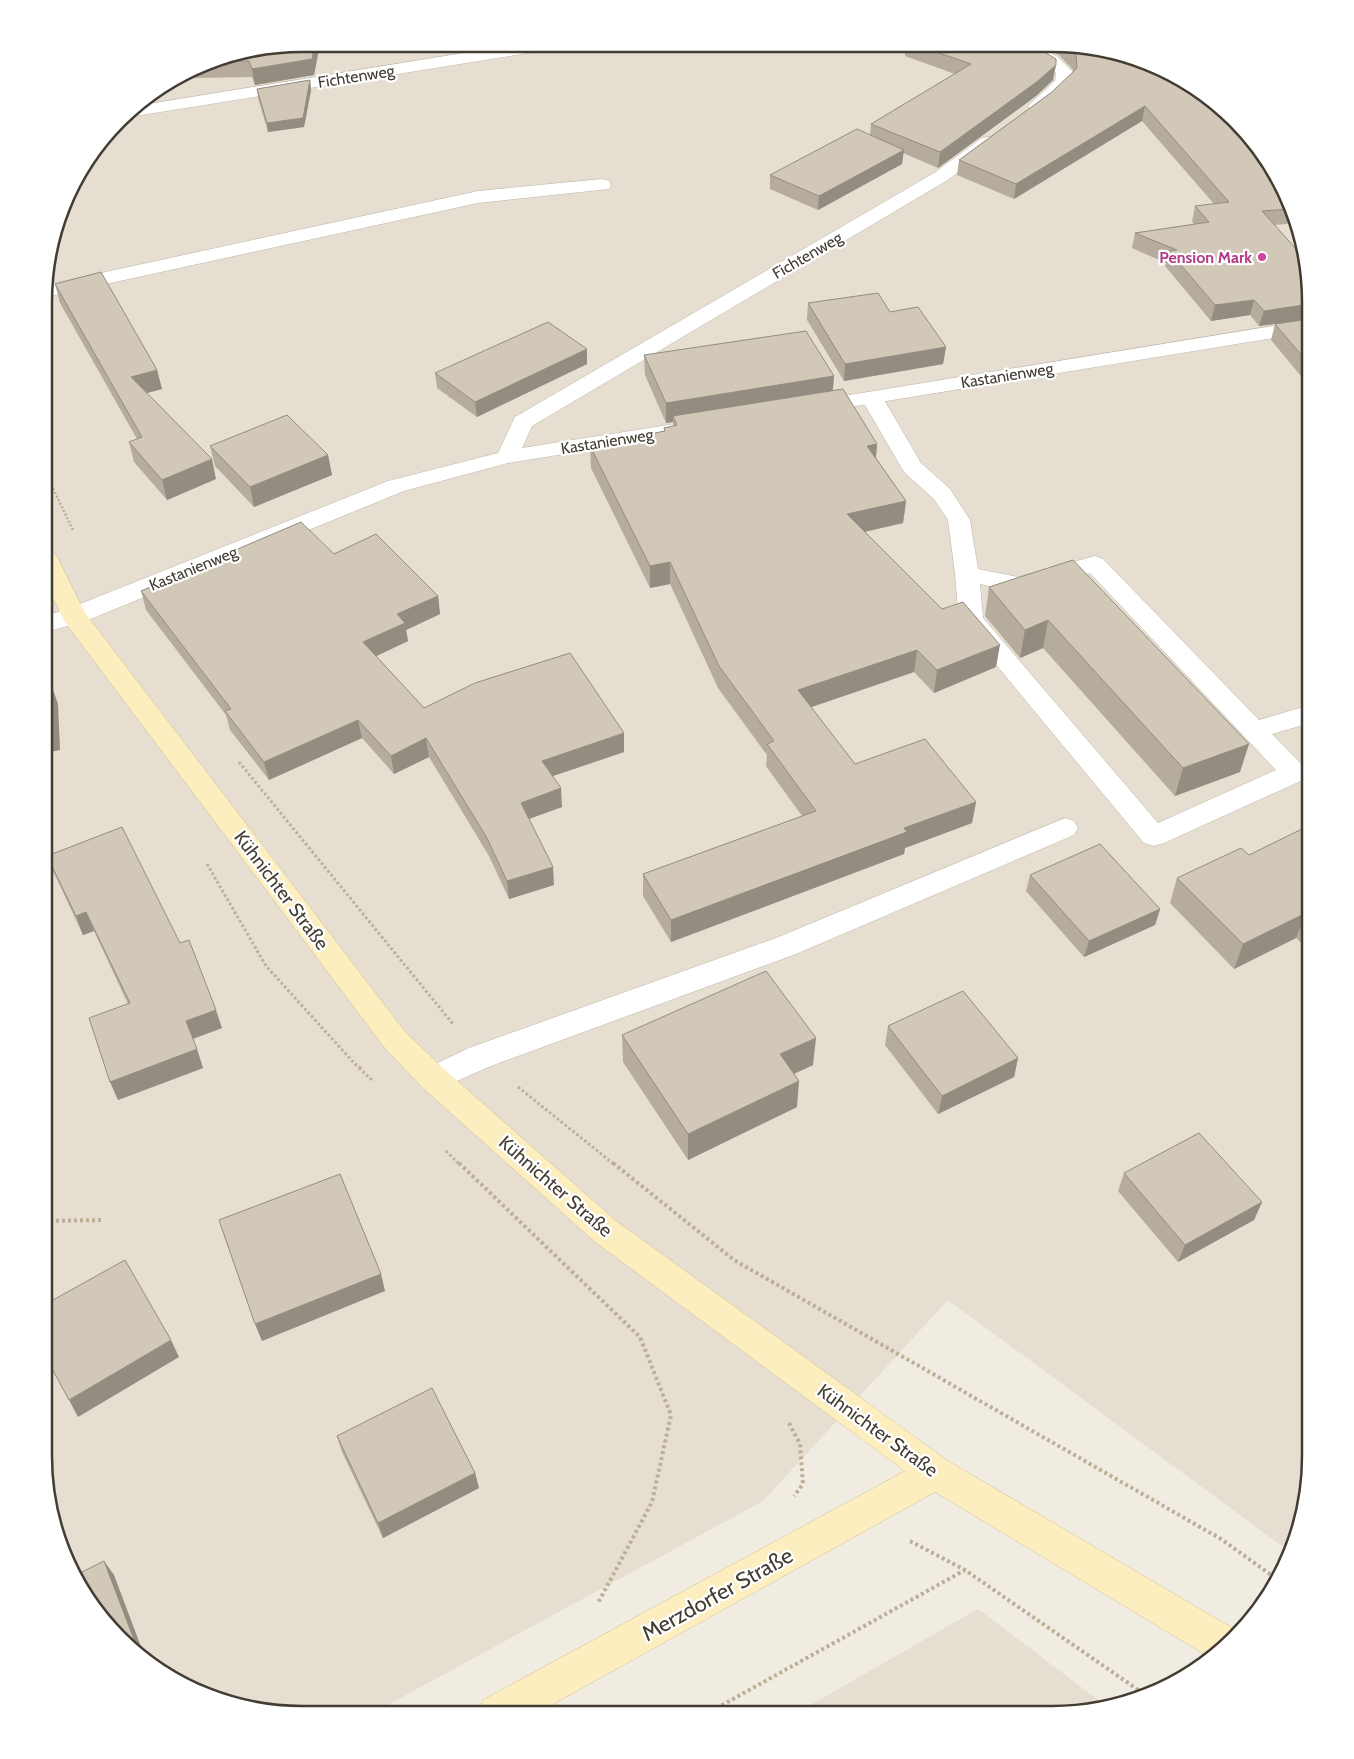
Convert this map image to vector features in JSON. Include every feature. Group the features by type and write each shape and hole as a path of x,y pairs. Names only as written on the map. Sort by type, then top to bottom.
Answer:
{"street":[{"name":"Fichtenweg","path":"143,110 503,52"},
{"path":"1020,118 1064,82 1064,71 1036,52"},
{"name":"Fichtenweg","path":"507,457 524,422 940,177 1004,130"},
{"path":"53,290 478,197 602,185"},
{"name":"Kastanienweg","path":"793,410 1302,327"},
{"path":"872,398 912,467 942,494 960,520 971,620 1154,836 1294,773 1095,564 1018,585 967,574"},
{"name":"Kastanienweg","path":"52,622 74,616 396,486 507,457 704,425"},
{"name":"Kühnichter Straße","path":"52,570 74,616 395,1040 434,1079 605,1231 936,1473 1219,1642"},
{"path":"1253,731 1302,716"},
{"path":"434,1079 480,1057 786,946 1065,828"},
{"name":"Merzdorfer Straße","path":"510,1707 936,1473"}],"path":[{"path":"52,486 75,534"},
{"path":"234,756 480,1057 734,1260 1221,1539 1272,1575"},
{"path":"206,861 266,966 376,1085"},
{"path":"355,1064 376,1078"},
{"path":"440,1146 640,1337 671,1415 652,1502 594,1612"},
{"path":"52,1220 104,1220"},
{"path":"787,1420 800,1444 803,1484 792,1498"},
{"path":"803,1484 965,1570 1139,1690"},
{"path":"719,1707 965,1570"},
{"path":"456,1707 460,1705"}],"shaded area":[{"path":"302,52 1052,52 1099,57 1283,209 1288,222 1297,254 1302,302 1302,1457 1297,1505 1284,1547 948,1300 763,1501 384,1707 302,1707 254,1702 222,1693 177,1673 138,1645 104,1609 78,1567 66,1537 57,1505 52,1457 53,286 57,254 66,222 78,192 104,150 150,104 192,78 222,66 254,57"},
{"path":"978,1609 1101,1702 1052,1707 807,1707"}],"building":[{"path":"313,52 312,59 252,69 249,61 237,61 286,53"},
{"path":"936,52 1045,52 1056,59 1056,65 1038,81 940,152 871,124 971,64"},
{"path":"1075,54 1116,61 1162,78 1204,104 1240,138 1268,177 1283,210 1262,211 1296,249 1302,305 1264,311 1254,300 1215,305 1169,251 1177,250 1135,233 1209,222 1195,206 1229,202 1145,106 1016,184 959,160 1052,92 1077,68"},
{"path":"310,80 303,118 267,123 257,89"},
{"path":"857,129 904,150 819,196 770,175"},
{"path":"101,272 157,370 131,377 212,459 162,480 129,442 142,437 55,284"},
{"path":"878,293 890,312 918,307 946,347 845,364 808,303"},
{"path":"1302,320 1302,356 1275,324"},
{"path":"548,322 587,349 475,402 435,373"},
{"path":"806,331 834,376 666,403 644,355"},
{"path":"843,389 877,444 867,446 906,501 847,514 942,609 963,602 1000,645 937,670 917,650 798,690 855,764 925,739 976,802 904,828 907,832 671,920 643,874 816,811 767,744 774,741 719,666 670,562 650,566 590,446 665,431 664,428 677,425 673,416"},
{"path":"287,415 328,455 250,487 210,446"},
{"path":"301,522 334,554 376,534 438,596 397,614 405,623 363,642 424,708 475,683 570,653 624,733 542,761 561,788 521,803 553,867 507,881 487,838 426,738 391,756 358,720 264,762 225,711 231,709 141,591"},
{"path":"1073,560 1249,744 1183,768 1048,620 1025,630 989,587"},
{"path":"122,827 180,943 189,940 216,1010 186,1021 197,1049 110,1082 89,1018 130,1003 86,912 76,916 52,866 52,854"},
{"path":"1302,829 1302,915 1243,944 1177,878 1241,848 1249,855"},
{"path":"1100,844 1160,909 1089,941 1030,875"},
{"path":"766,971 816,1038 780,1054 799,1081 688,1134 622,1035"},
{"path":"963,991 1018,1058 942,1096 888,1026"},
{"path":"1199,1133 1262,1202 1185,1245 1124,1173"},
{"path":"340,1174 381,1274 255,1324 219,1220"},
{"path":"125,1260 171,1340 69,1400 52,1369 52,1301"},
{"path":"432,1388 475,1473 378,1523 337,1436"},
{"path":"104,1561 135,1642 104,1609 81,1573"}],"place":[{"name":"Pension Mark","path":"1262,257"}]}
